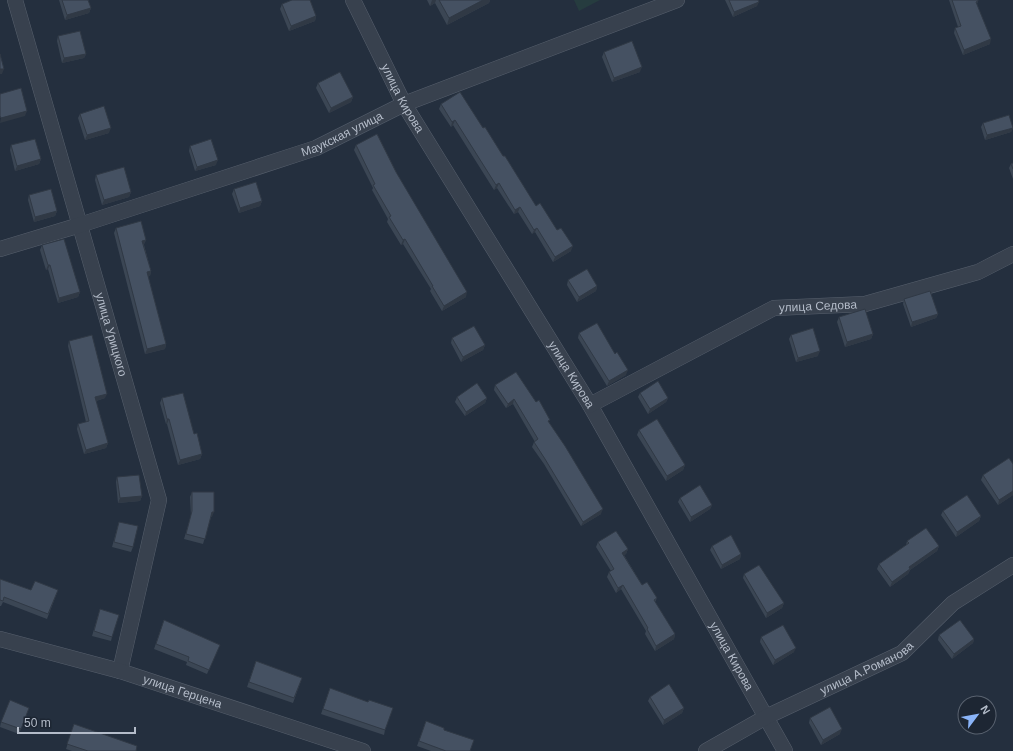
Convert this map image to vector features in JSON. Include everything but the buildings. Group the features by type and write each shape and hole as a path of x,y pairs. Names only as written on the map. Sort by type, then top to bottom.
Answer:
{"street":[{"name":"улица Урицкого","path":"15,0 159,500 120,671"},
{"name":"улица Кирова","path":"353,0 404,104 590,405 785,751"},
{"name":"Маукская улица","path":"0,249 80,225 316,148 404,104 677,0"},
{"name":"улица Седова","path":"590,405 774,308 865,304 978,272 1013,254"},
{"name":"улица А.Романова","path":"706,751 766,717 902,654 953,603 1013,565"},
{"name":"улица Герцена","path":"0,639 120,671 363,751"}],"green space":[{"path":"574,0 600,0 579,11"}]}
